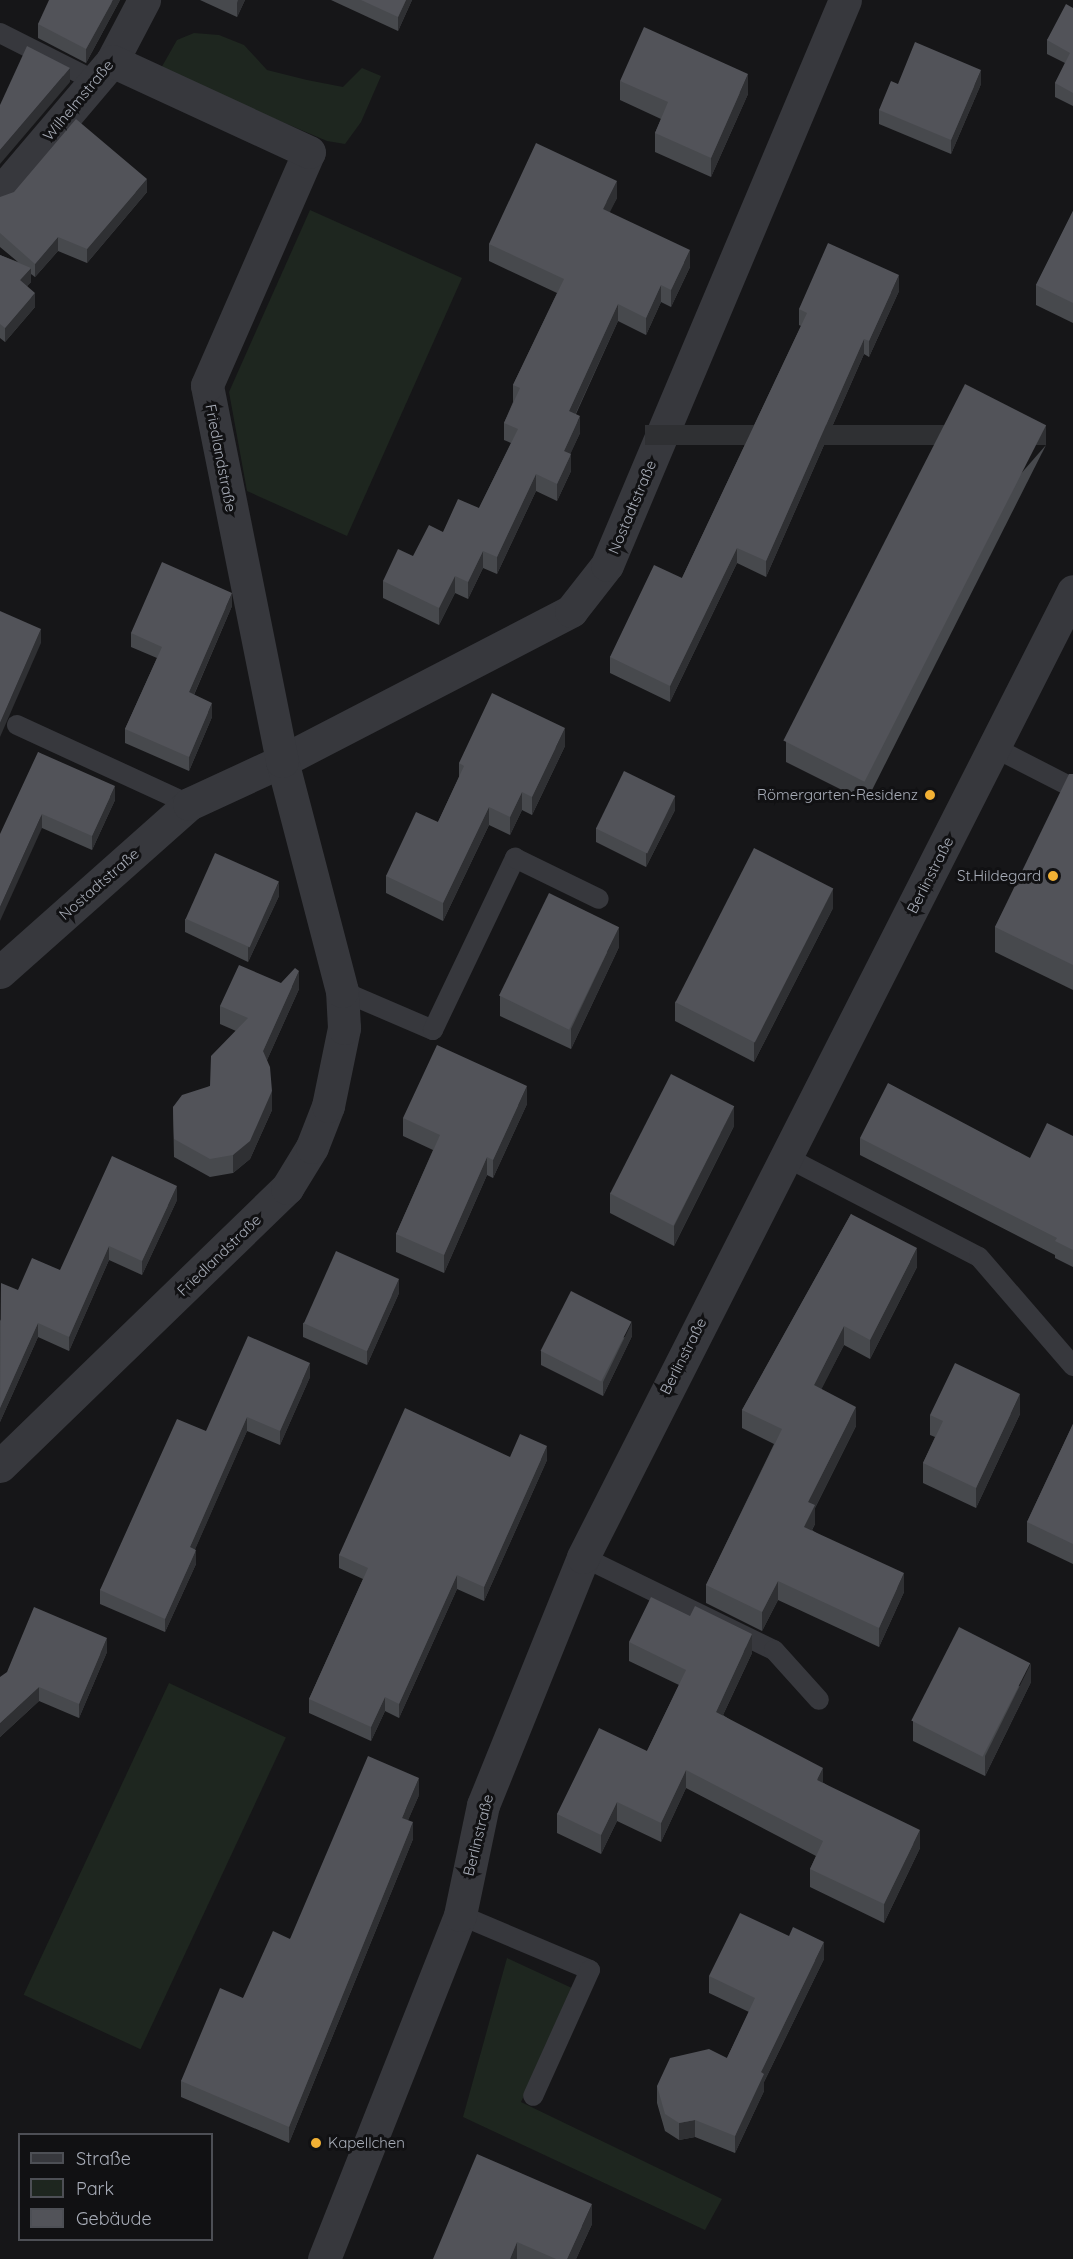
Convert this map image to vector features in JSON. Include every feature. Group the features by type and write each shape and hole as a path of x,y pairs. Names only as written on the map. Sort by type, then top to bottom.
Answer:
{"street":[{"name":"Wilhelmstraße","path":"0,193 104,71 144,0"},
{"name":"Nostadtstraße","path":"3,965 189,804 282,761 571,611 607,565 845,0"},
{"name":"Friedlandstraße","path":"0,1466 287,1188 312,1147 328,1106 344,1028 342,991 282,761 207,385 309,152 104,71"},
{"name":"Berlinstraße","path":"324,2259 459,1916 483,1805 583,1557 1073,591"}],"lane":[{"path":"0,33 104,71"},
{"path":"17,725 189,804"},
{"path":"995,748 1073,788"},
{"path":"342,991 433,1030 515,858 599,899"},
{"path":"786,1157 979,1257 1073,1366"},
{"path":"583,1557 774,1650 819,1701"},
{"path":"459,1916 590,1970 533,2096"}],"green space":[{"path":"194,33 219,35 244,45 267,70 307,80 343,87 362,68 381,76 361,122 345,144 327,141 160,70 177,40"},
{"path":"310,210 462,278 347,536 247,491 229,392"},
{"path":"169,1683 286,1738 141,2049 24,1995"},
{"path":"507,1958 574,1989 521,2102 722,2199 705,2230 463,2117"}],"building":[{"path":"49,0 113,0 86,49 38,24"},
{"path":"361,0 406,0 398,17"},
{"path":"1066,4 1073,8 1073,93 1055,83 1070,53 1047,40"},
{"path":"644,27 748,74 711,158 655,133 668,102 620,81"},
{"path":"915,42 981,70 951,140 879,110 891,81 898,84"},
{"path":"27,46 70,68 0,150 0,105"},
{"path":"76,119 147,179 87,249 58,237 35,264 0,233 0,197 14,192"},
{"path":"536,143 617,181 603,209 690,250 671,290 661,285 646,318 618,304 569,411 580,416 564,451 571,454 557,484 536,474 497,557 483,551 468,582 455,576 439,608 383,581 398,549 413,556 429,525 443,532 458,499 479,508 518,429 504,423 520,388 513,385 564,279 489,244"},
{"path":"1073,211 1073,303 1036,285"},
{"path":"828,243 899,275 869,341 864,339 766,561 737,548 670,686 610,657 654,565 682,578 807,313 799,309"},
{"path":"0,255 31,268 20,280 35,293 5,328 0,324"},
{"path":"965,384 1046,425 864,782 783,740"},
{"path":"162,562 232,593 189,692 212,703 189,757 125,729 162,647 131,633"},
{"path":"0,611 41,629 0,723"},
{"path":"492,693 565,728 532,797 522,792 510,817 489,807 443,903 386,876 416,812 438,822 464,766 459,763"},
{"path":"38,752 115,786 92,836 42,814 0,907 0,834"},
{"path":"624,771 675,796 647,854 596,829"},
{"name":"St.Hildegard","path":"1069,774 1073,774 1073,965 995,927"},
{"path":"754,848 833,888 755,1043 675,1002"},
{"path":"215,853 279,881 250,947 186,919"},
{"path":"549,893 619,927 569,1030 499,995"},
{"path":"239,965 281,983 295,968 299,971 263,1051 270,1067 272,1091 250,1141 233,1155 210,1159 174,1139 173,1107 182,1095 210,1086 211,1056 248,1018 220,1006"},
{"path":"437,1045 527,1086 493,1160 487,1157 444,1255 396,1234 440,1135 403,1118"},
{"path":"671,1074 734,1106 673,1226 610,1193"},
{"path":"888,1083 1030,1158 1047,1123 1073,1136 1073,1250 1055,1241 1057,1238 860,1138"},
{"path":"112,1156 177,1186 142,1261 109,1246 69,1337 38,1323 0,1408 1,1283 18,1290 32,1258 60,1270"},
{"path":"851,1214 917,1248 870,1340 844,1326 814,1385 856,1407 808,1502 815,1505 804,1527 904,1573 879,1628 778,1581 762,1612 706,1585 782,1429 742,1410"},
{"path":"336,1251 399,1279 367,1351 304,1323"},
{"path":"571,1291 632,1322 601,1382 541,1351"},
{"path":"248,1336 310,1363 280,1431 247,1417 190,1547 196,1550 165,1619 100,1590 177,1419 206,1431"},
{"path":"955,1363 1020,1394 976,1488 923,1463 943,1421 930,1415"},
{"path":"405,1408 510,1457 520,1434 547,1446 484,1587 457,1575 399,1704 385,1697 371,1727 309,1699 368,1568 339,1555"},
{"path":"1073,1424 1073,1544 1027,1522"},
{"path":"651,1597 690,1616 695,1606 752,1634 716,1712 823,1768 817,1780 920,1830 884,1904 810,1869 823,1841 686,1770 661,1823 617,1802 601,1835 557,1814 599,1728 647,1751 686,1670 629,1642"},
{"path":"34,1607 107,1638 79,1704 39,1687 0,1723 0,1677 7,1672"},
{"path":"959,1627 1030,1663 983,1757 911,1721"},
{"path":"368,1756 419,1778 402,1818 413,1822 289,2127 181,2081 220,1988 243,1998 273,1931 290,1939"},
{"path":"740,1913 789,1936 793,1927 824,1942 761,2072 764,2074 735,2136 695,2120 679,2123 665,2114 657,2086 670,2058 709,2049 727,2058 755,1998 709,1976"},
{"path":"477,2154 592,2204 567,2259 556,2259 517,2242 510,2259 433,2259"}],"place":[{"name":"Römergarten-Residenz","path":"930,795"},
{"name":"St.Hildegard","path":"1053,876"},
{"name":"Kapellchen","path":"316,2143"}]}
